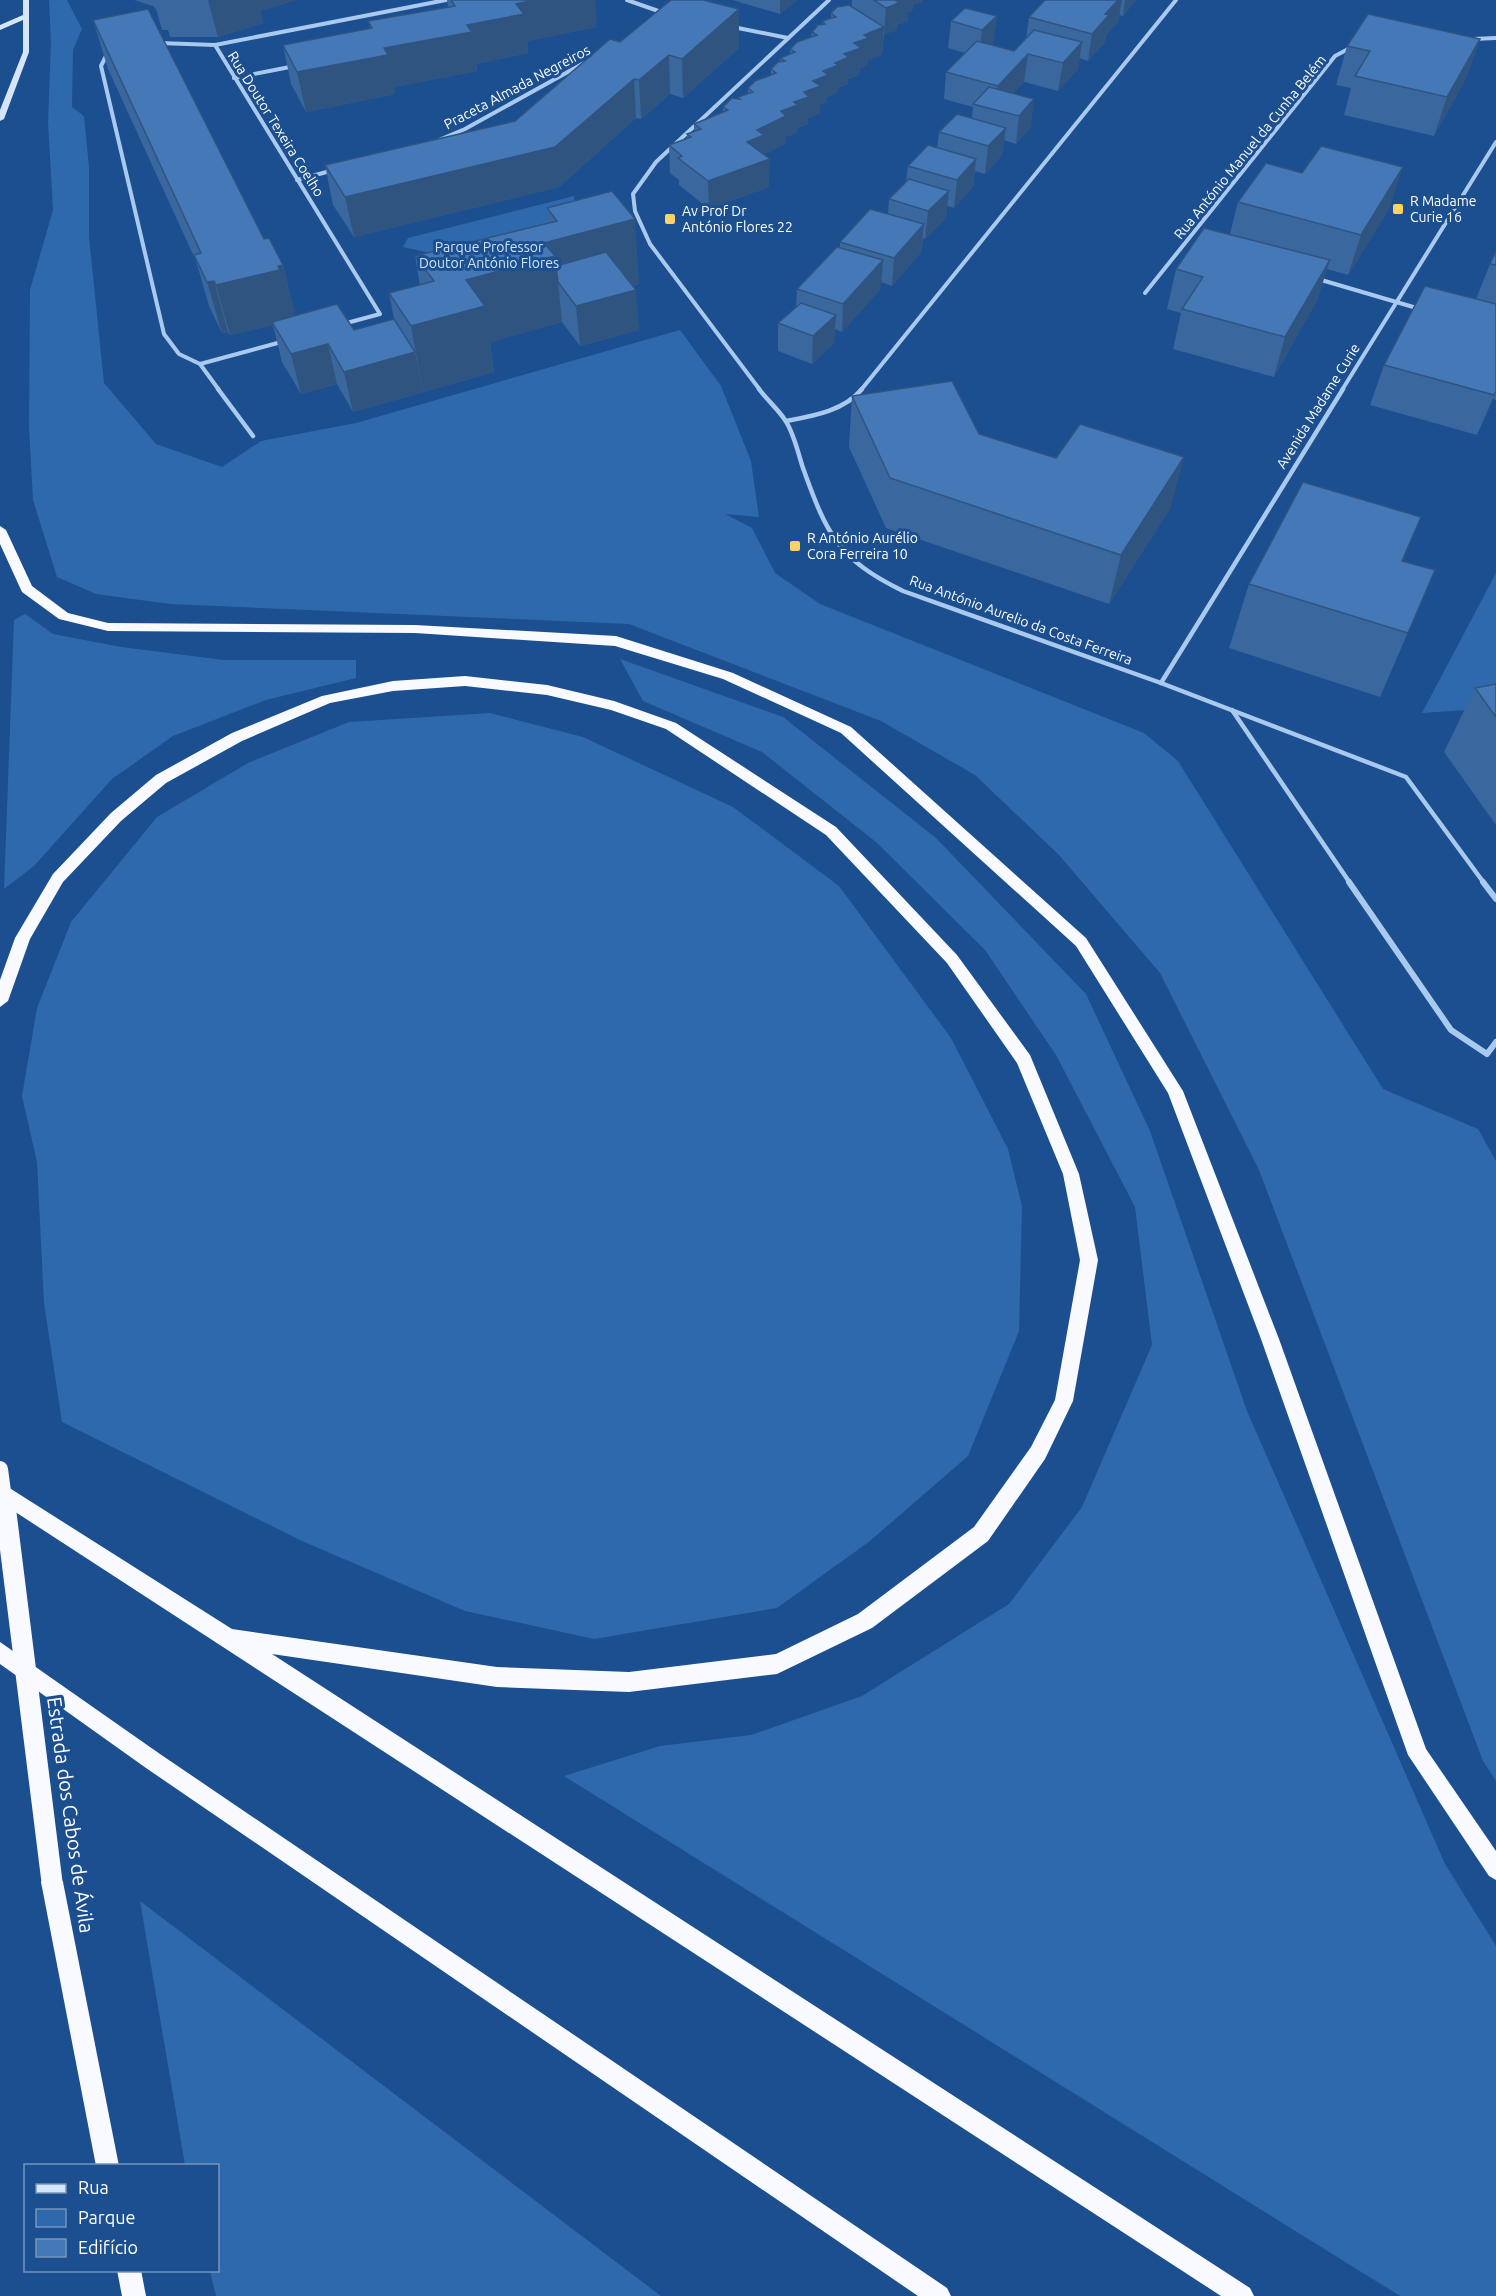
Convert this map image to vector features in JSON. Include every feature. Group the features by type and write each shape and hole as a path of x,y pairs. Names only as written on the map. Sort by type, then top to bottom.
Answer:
{"highway":[{"path":"0,530 27,589 64,616 108,627 415,628 616,641 728,676 846,730 1081,942 1174,1090 1270,1339 1418,1755 1496,1869"},
{"path":"0,1001 23,938 58,878 116,817 161,779 237,737 327,699 393,686 465,681 547,690 615,706 671,726 831,831 952,959 1024,1060 1071,1174 1089,1260 1064,1401 1038,1453 981,1534 865,1621 777,1664 629,1682 497,1677 231,1639"},
{"name":"Estrada dos Cabos de Ávila","path":"0,1469 52,1882 108,2164"},
{"path":"0,1491 231,1639 807,2017 1242,2296"},
{"path":"0,1652 153,1761 939,2296"},
{"path":"129,2272 134,2296"}],"main road":[{"path":"0,119 26,52 26,0"},
{"path":"0,28 26,16"}],"street":[{"path":"214,45 446,0"},
{"path":"627,0 671,15 661,21"},
{"path":"829,0 656,162 633,194 635,211 650,244 767,401 786,421 844,406 856,396 1176,0"},
{"path":"379,13 384,21"},
{"path":"730,27 788,38"},
{"path":"1472,39 1496,38"},
{"name":"Rua Doutor Texeira Coelho","path":"153,43 214,45 380,314 335,326"},
{"name":"Rua António Manuel da Cunha Belém","path":"1145,293 1335,56 1346,48 1356,47"},
{"path":"109,51 101,66 156,308 164,334 179,354 200,364 253,436"},
{"name":"Praceta Almada Negreiros","path":"437,141 465,129 590,60"},
{"path":"234,78 301,65"},
{"name":"Avenida Madame Curie","path":"1161,683 1496,142"},
{"path":"297,180 341,168"},
{"path":"1186,243 1197,246"},
{"path":"1308,277 1430,311"},
{"path":"200,364 290,339"},
{"name":"Rua António Aurelio da Costa Ferreira","path":"786,421 833,536 850,559 871,575 903,591 1232,709 1406,777 1496,899"},
{"path":"1232,709 1451,1030 1487,1054 1496,1042"}],"green space":[{"path":"49,0 67,0 82,29 73,50 72,107 84,116 89,167 89,237 104,383 156,444 222,467 261,441 356,423 680,330 721,386 751,461 759,517 725,514 752,528 775,573 820,604 1144,733 1178,761 1383,1089 1478,1129 1496,1161 1496,1781 1483,1761 1259,1170 1160,973 1059,855 975,775 881,721 629,624 170,604 96,594 57,577 33,500 29,427 30,290 53,210 48,122 51,43"},
{"path":"574,196 574,224 440,255 403,247 408,238"},
{"path":"1496,573 1496,708 1422,713"},
{"path":"25,614 53,634 121,647 224,660 356,660 356,678 266,700 173,736 112,779 34,866 4,889 14,620"},
{"path":"620,659 783,717 936,838 1086,994 1150,1131 1247,1411 1445,1864 1496,1946 1496,2296 1400,2296 564,1776 660,1746 751,1735 862,1696 1009,1604 1082,1507 1152,1345 1135,1207 1056,1055 985,950 876,842 762,752 643,701"},
{"path":"490,713 583,737 733,807 839,886 951,1038 1008,1149 1022,1206 1019,1331 968,1456 870,1541 777,1608 594,1639 465,1611 302,1541 62,1422 44,1303 37,1162 22,1096 37,1008 71,922 157,817 248,763 349,722"},
{"path":"140,1901 661,2296 216,2296 210,2272 219,2272 219,2164 185,2164"}],"building":[{"path":"451,0 534,0 516,4 524,14 467,25 472,32 384,48 388,55 297,72 283,45 372,28 368,21 455,6"},
{"path":"671,0 703,0 739,9 682,59 669,55 639,80 634,79 555,147 345,197 325,165 515,121 610,39 620,42"},
{"path":"874,0 895,0 899,3 886,8"},
{"path":"1045,0 1118,0 1105,14 1109,15 1092,34 1029,17"},
{"path":"849,5 884,27 864,35 869,38 854,43 861,48 844,54 849,57 835,63 839,65 823,71 828,75 813,81 821,86 804,92 809,97 794,102 798,105 781,111 786,116 757,130 764,135 747,142 770,159 708,181 678,158 682,156 669,145 691,137 687,134 701,129 694,124 728,110 723,107 732,98 740,99 738,97 753,92 748,88 755,81 776,73 771,69 778,62 785,61 780,58 795,52 790,49 797,42 817,35 812,32 818,25 825,24 822,21 836,17 831,13 837,7"},
{"path":"965,8 997,16 982,30 951,21"},
{"path":"148,9 264,239 269,238 283,265 278,266 280,270 216,285 214,281 207,282 194,255 201,253 93,20"},
{"path":"1368,14 1480,39 1447,97 1355,76 1370,51 1347,46"},
{"path":"1034,30 1082,42 1063,63 1028,54 998,86 946,72 977,41 1014,51"},
{"path":"989,87 1034,99 1019,116 973,104"},
{"path":"957,114 1006,128 988,146 939,132"},
{"path":"928,145 976,159 957,180 908,166"},
{"path":"1321,146 1403,167 1361,235 1238,202 1266,163 1302,173"},
{"path":"909,179 949,191 928,211 889,199"},
{"path":"612,191 635,219 544,243 555,256 466,280 485,306 411,326 389,293 434,281 415,256 557,221 547,208"},
{"path":"870,209 924,224 894,258 840,242"},
{"path":"1204,228 1330,260 1285,337 1182,309 1203,277 1176,269"},
{"path":"837,247 883,260 843,304 797,289"},
{"path":"1496,251 1496,265 1490,264"},
{"path":"606,252 636,290 576,306 558,282 556,266"},
{"path":"1425,286 1496,304 1496,391 1494,395 1384,365"},
{"path":"801,303 836,315 813,336 778,323"},
{"path":"337,304 354,330 394,319 415,352 344,372 328,344 291,354 272,322"},
{"path":"952,381 979,434 1056,458 1080,424 1184,457 1121,555 890,478 852,396"},
{"path":"1303,482 1421,517 1402,561 1435,570 1408,633 1249,584"},
{"path":"1496,684 1496,717 1475,688"}],"place":[{"name":"R Madame Curie 16","path":"1398,209"},
{"name":"Av Prof Dr António Flores 22","path":"670,219"},
{"name":"R António Aurélio Cora Ferreira 10","path":"795,546"}],"park label":[{"name":"Parque Professor Doutor António Flores","path":"489,256"}]}
